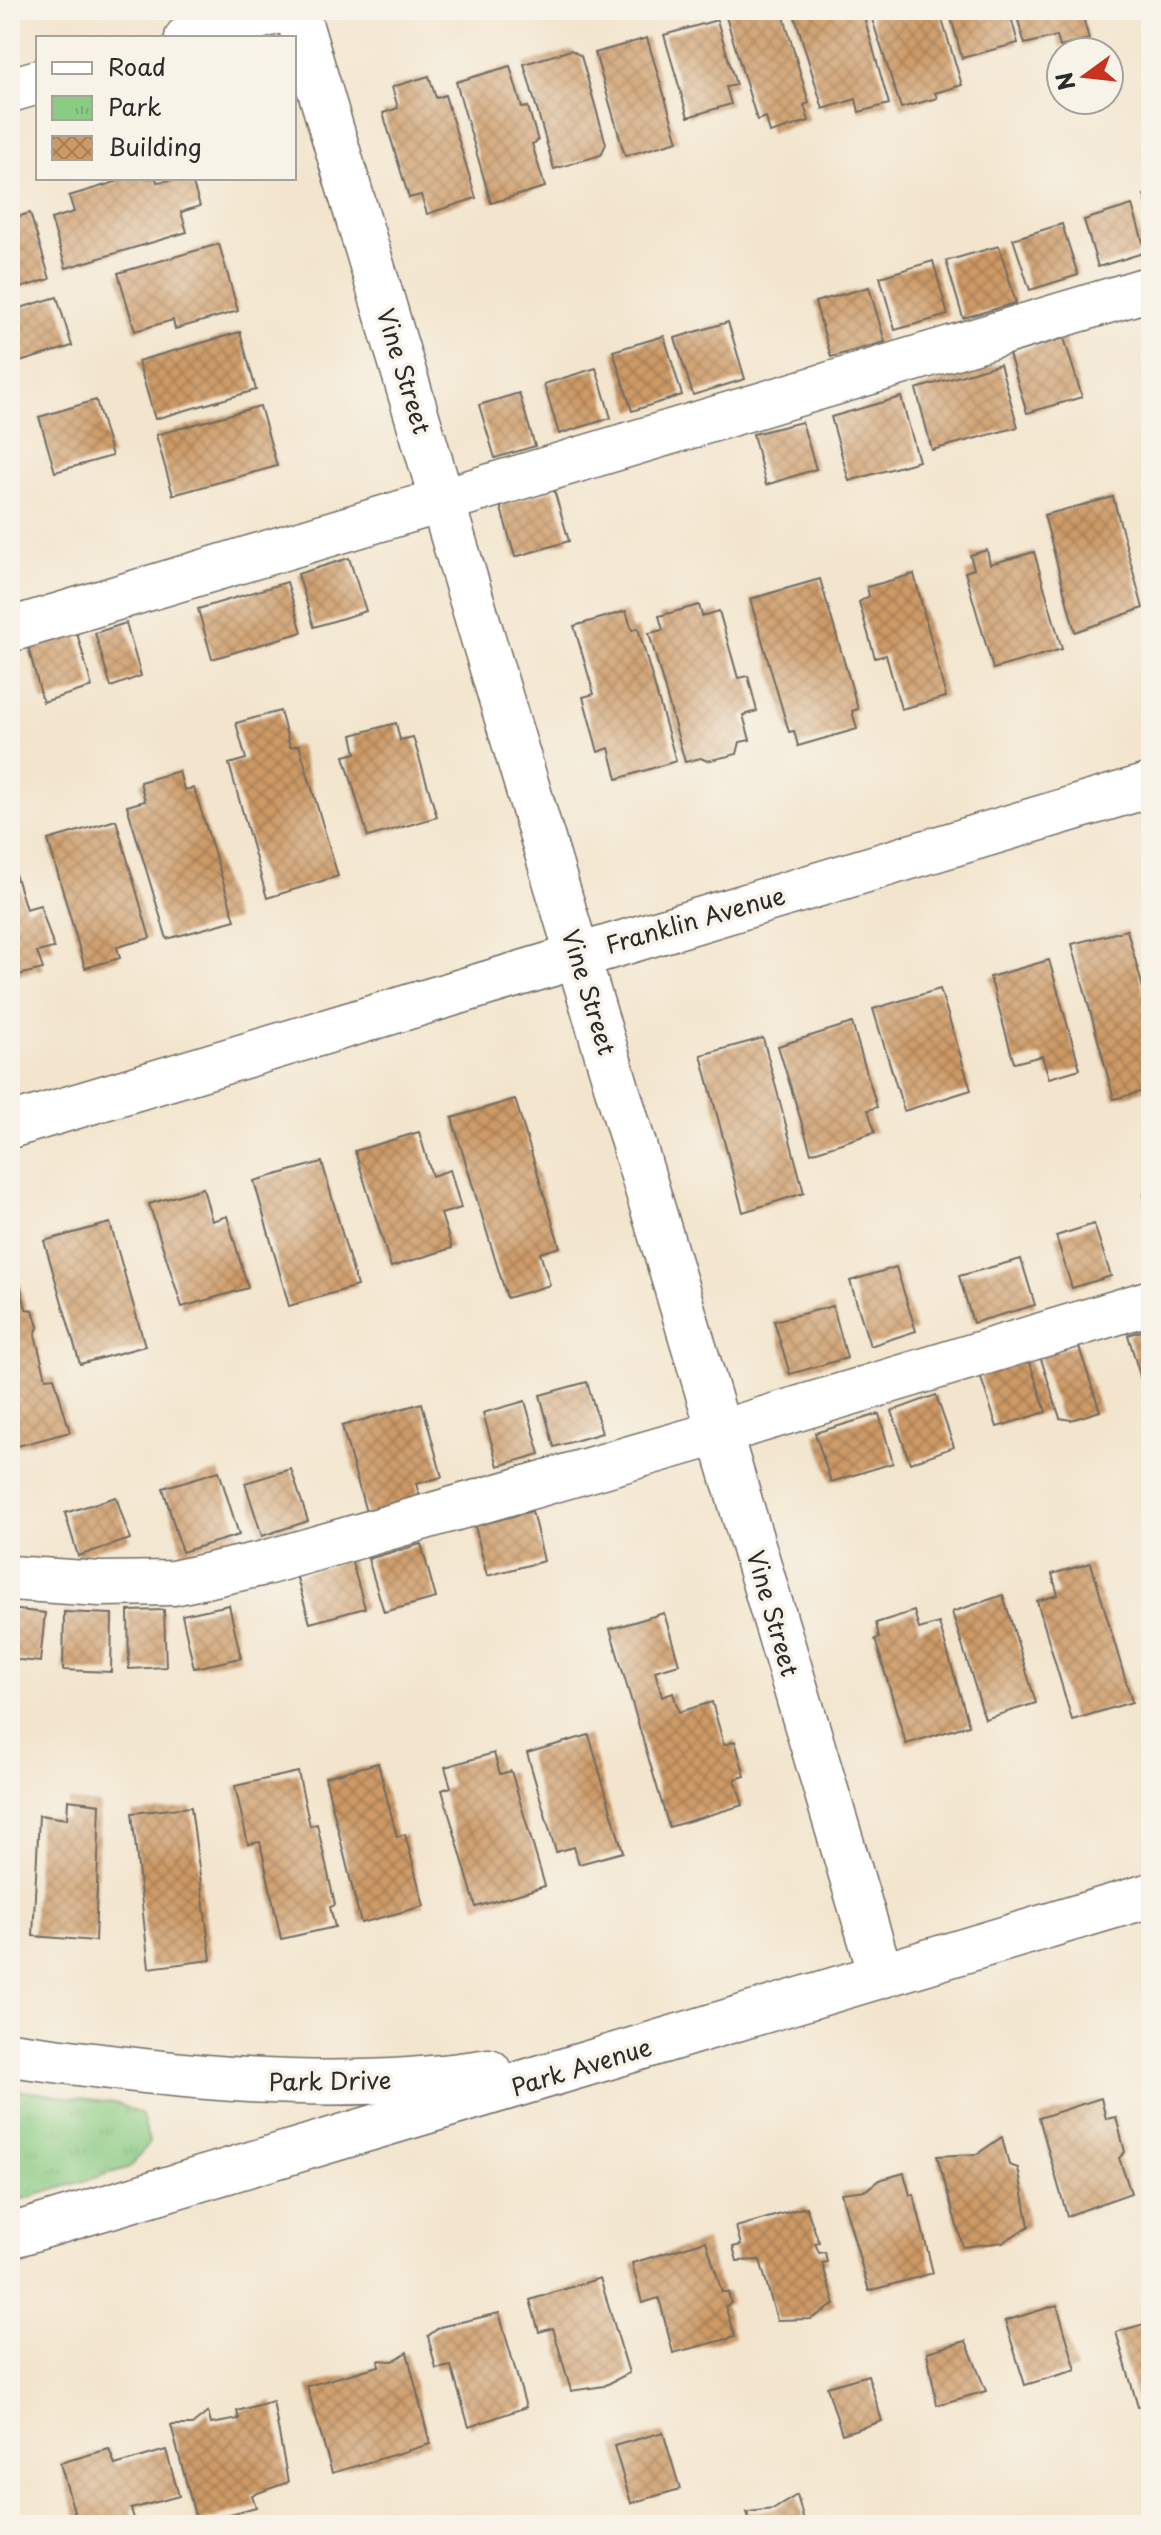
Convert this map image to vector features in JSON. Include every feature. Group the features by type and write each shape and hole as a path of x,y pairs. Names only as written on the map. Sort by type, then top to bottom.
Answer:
{"street":[{"path":"194,36 283,10"},
{"name":"Vine Street","path":"296,10 881,1975"},
{"path":"10,90 36,83"},
{"path":"10,630 1151,288"},
{"name":"Franklin Avenue","path":"10,1126 579,953 1151,785"},
{"path":"10,1578 100,1584 173,1583 265,1563 721,1432 1151,1302"},
{"name":"Park Avenue","path":"10,2236 1151,1895"},
{"name":"Park Drive","path":"10,2054 245,2081 363,2080 437,2079 649,2046"}],"green space":[{"path":"10,2089 119,2104 142,2115 149,2142 131,2167 10,2203"}],"building":[{"path":"724,10 782,10 809,103 804,105 809,121 770,133 766,117 757,120"},
{"path":"793,10 862,10 889,104 859,112 856,99 823,109"},
{"path":"869,10 939,10 962,85 935,93 937,98 901,108"},
{"path":"949,10 1009,10 1018,43 962,58"},
{"path":"1015,10 1081,10 1088,36 1045,36 1045,39 1025,44"},
{"path":"717,20 736,85 726,87 731,104 688,117 664,35"},
{"path":"647,38 678,141 625,156 595,53"},
{"path":"571,50 581,56 606,144 601,155 554,169 524,64"},
{"path":"510,66 522,108 528,107 538,141 532,144 545,187 491,203 456,82"},
{"path":"429,76 436,98 445,95 476,198 427,214 421,195 409,198 383,113 398,108 392,87"},
{"path":"122,180 192,180 200,206 181,212 187,232 66,268 51,219 74,212 69,196"},
{"path":"1151,193 1151,214 1150,215 1144,195"},
{"path":"1132,205 1146,252 1098,267 1084,220"},
{"path":"30,213 50,279 10,291 10,219"},
{"path":"1062,224 1078,275 1030,290 1013,239"},
{"path":"219,244 238,311 175,329 173,320 135,331 118,273"},
{"path":"999,246 1016,303 963,318 946,261"},
{"path":"933,261 948,315 895,330 880,277"},
{"path":"869,287 885,342 831,357 815,302"},
{"path":"57,297 72,346 20,362 10,328 10,311"},
{"path":"728,322 745,379 693,395 675,338"},
{"path":"240,332 256,390 155,419 138,361"},
{"path":"664,336 682,395 632,411 613,351"},
{"path":"1064,338 1082,397 1027,413 1009,354"},
{"path":"1000,364 1018,427 932,450 916,389"},
{"path":"596,368 611,418 559,434 544,384"},
{"path":"519,393 535,446 495,458 479,405"},
{"path":"901,397 919,461 849,481 831,417"},
{"path":"96,400 112,456 55,472 39,417"},
{"path":"260,406 277,466 173,495 156,435"},
{"path":"802,422 816,469 766,485 753,434"},
{"path":"554,490 569,541 515,557 500,505"},
{"path":"1113,497 1143,608 1075,632 1044,515"},
{"path":"987,550 990,564 1034,552 1062,649 993,669 965,572 974,569 970,555"},
{"path":"349,558 366,611 314,627 298,574"},
{"path":"914,574 946,697 901,709 886,655 875,658 859,602 869,596 867,587"},
{"path":"820,579 858,709 852,711 857,729 798,746 794,731 789,732 750,599"},
{"path":"287,582 302,632 212,659 198,609"},
{"path":"699,605 702,616 719,611 738,678 748,676 757,711 743,715 750,740 740,742 737,754 685,762 649,633 663,630 659,616"},
{"path":"626,611 632,630 638,628 676,761 617,779 609,748 598,752 583,697 594,694 574,626"},
{"path":"126,623 141,676 111,687 95,633"},
{"path":"77,633 92,687 43,702 28,646"},
{"path":"280,711 290,747 299,745 338,876 267,898 229,764 246,759 236,723"},
{"path":"396,723 400,740 413,737 437,817 368,837 344,756 356,753 352,735"},
{"path":"179,771 184,790 194,788 235,920 167,939 127,806 145,801 140,782"},
{"path":"116,820 150,938 117,947 120,958 85,968 48,840"},
{"path":"10,858 26,909 40,905 54,948 37,952 43,969 10,977"},
{"path":"1127,930 1151,1017 1151,1039 1147,1040 1151,1089 1114,1099 1072,944"},
{"path":"1049,960 1080,1069 1049,1078 1042,1056 1014,1063 990,977"},
{"path":"940,989 971,1090 904,1111 873,1009"},
{"path":"852,1023 877,1107 868,1110 875,1132 811,1153 778,1046"},
{"path":"763,1038 804,1193 743,1212 701,1055"},
{"path":"515,1099 560,1247 540,1253 550,1285 507,1298 452,1118"},
{"path":"419,1132 432,1176 450,1170 461,1208 441,1214 452,1248 391,1267 355,1151"},
{"path":"322,1162 357,1286 289,1306 254,1181"},
{"path":"203,1188 212,1221 227,1216 248,1288 182,1307 149,1204"},
{"path":"1151,1192 1151,1215 1150,1215 1144,1194"},
{"path":"110,1223 145,1346 80,1364 44,1241"},
{"path":"1094,1224 1111,1276 1072,1288 1056,1236"},
{"path":"1021,1259 1035,1305 973,1323 959,1276"},
{"path":"896,1267 916,1331 870,1346 850,1281"},
{"path":"19,1280 26,1309 33,1310 38,1327 35,1335 46,1378 54,1377 70,1432 10,1448 10,1282"},
{"path":"833,1306 847,1358 790,1374 774,1321"},
{"path":"1151,1328 1151,1391 1145,1393 1128,1335"},
{"path":"1078,1344 1100,1411 1071,1420 1060,1418 1040,1356"},
{"path":"1029,1360 1046,1412 997,1427 980,1375"},
{"path":"587,1382 602,1433 554,1447 540,1395"},
{"path":"936,1395 954,1447 910,1463 892,1411"},
{"path":"525,1401 540,1454 498,1466 483,1413"},
{"path":"422,1403 442,1477 416,1484 421,1500 367,1516 342,1426"},
{"path":"879,1414 893,1463 831,1482 815,1433"},
{"path":"291,1469 308,1521 262,1536 245,1483"},
{"path":"219,1471 239,1535 182,1552 163,1488"},
{"path":"116,1497 130,1539 78,1556 65,1513"},
{"path":"532,1511 544,1561 487,1576 475,1526"},
{"path":"421,1544 436,1598 384,1612 368,1559"},
{"path":"351,1559 365,1608 310,1623 296,1575"},
{"path":"1091,1563 1132,1702 1072,1720 1037,1601 1058,1595 1052,1574"},
{"path":"1003,1595 1036,1703 985,1719 952,1612"},
{"path":"229,1605 241,1658 194,1668 182,1615"},
{"path":"10,1609 45,1613 40,1662 10,1659"},
{"path":"164,1610 166,1667 129,1669 128,1611"},
{"path":"914,1611 919,1629 939,1623 969,1725 906,1744 875,1639 879,1638 876,1623"},
{"path":"64,1612 112,1614 111,1672 63,1670"},
{"path":"664,1613 679,1664 655,1671 662,1697 673,1693 679,1712 712,1702 724,1745 735,1741 745,1776 735,1779 743,1805 669,1827 610,1629"},
{"path":"589,1735 623,1852 579,1864 574,1847 556,1852 527,1753"},
{"path":"494,1753 500,1774 511,1771 545,1886 476,1907 442,1790 451,1787 445,1767"},
{"path":"378,1763 397,1837 405,1834 424,1906 361,1923 325,1777"},
{"path":"298,1772 310,1826 317,1824 335,1905 330,1907 335,1927 281,1939 260,1842 248,1844 235,1786"},
{"path":"68,1800 100,1804 95,1941 33,1936 39,1815 67,1819"},
{"path":"191,1807 211,1960 149,1968 132,1813"},
{"path":"1101,2098 1106,2119 1116,2117 1125,2152 1119,2158 1131,2193 1067,2216 1039,2118"},
{"path":"1002,2137 1009,2165 1018,2168 1029,2226 1003,2242 963,2247 937,2156 977,2154"},
{"path":"904,2173 910,2195 914,2195 933,2273 869,2291 841,2193 866,2190 879,2180"},
{"path":"806,2207 819,2242 815,2243 819,2253 825,2252 827,2262 822,2263 835,2304 811,2319 777,2320 760,2260 737,2261 733,2247 741,2245 736,2227"},
{"path":"706,2241 722,2292 728,2292 731,2303 725,2306 735,2337 673,2353 659,2298 642,2303 632,2263"},
{"path":"600,2278 629,2373 604,2386 571,2391 553,2328 539,2332 530,2300"},
{"path":"1057,2305 1076,2370 1025,2385 1005,2321"},
{"path":"499,2313 526,2407 469,2427 451,2366 436,2369 428,2336 440,2327"},
{"path":"1151,2322 1151,2403 1138,2407 1116,2332"},
{"path":"966,2341 986,2391 937,2405 927,2352"},
{"path":"407,2352 430,2444 332,2473 307,2386 379,2366 378,2360 393,2361"},
{"path":"868,2375 882,2421 842,2434 827,2387"},
{"path":"273,2401 288,2482 252,2495 256,2507 197,2523 171,2425 192,2425 208,2412 211,2424 239,2419 237,2411"},
{"path":"663,2432 680,2489 631,2503 614,2446"},
{"path":"109,2449 115,2465 166,2450 179,2496 131,2509 136,2525 78,2525 60,2463"},
{"path":"797,2495 805,2525 751,2525 747,2512 774,2509"}]}
